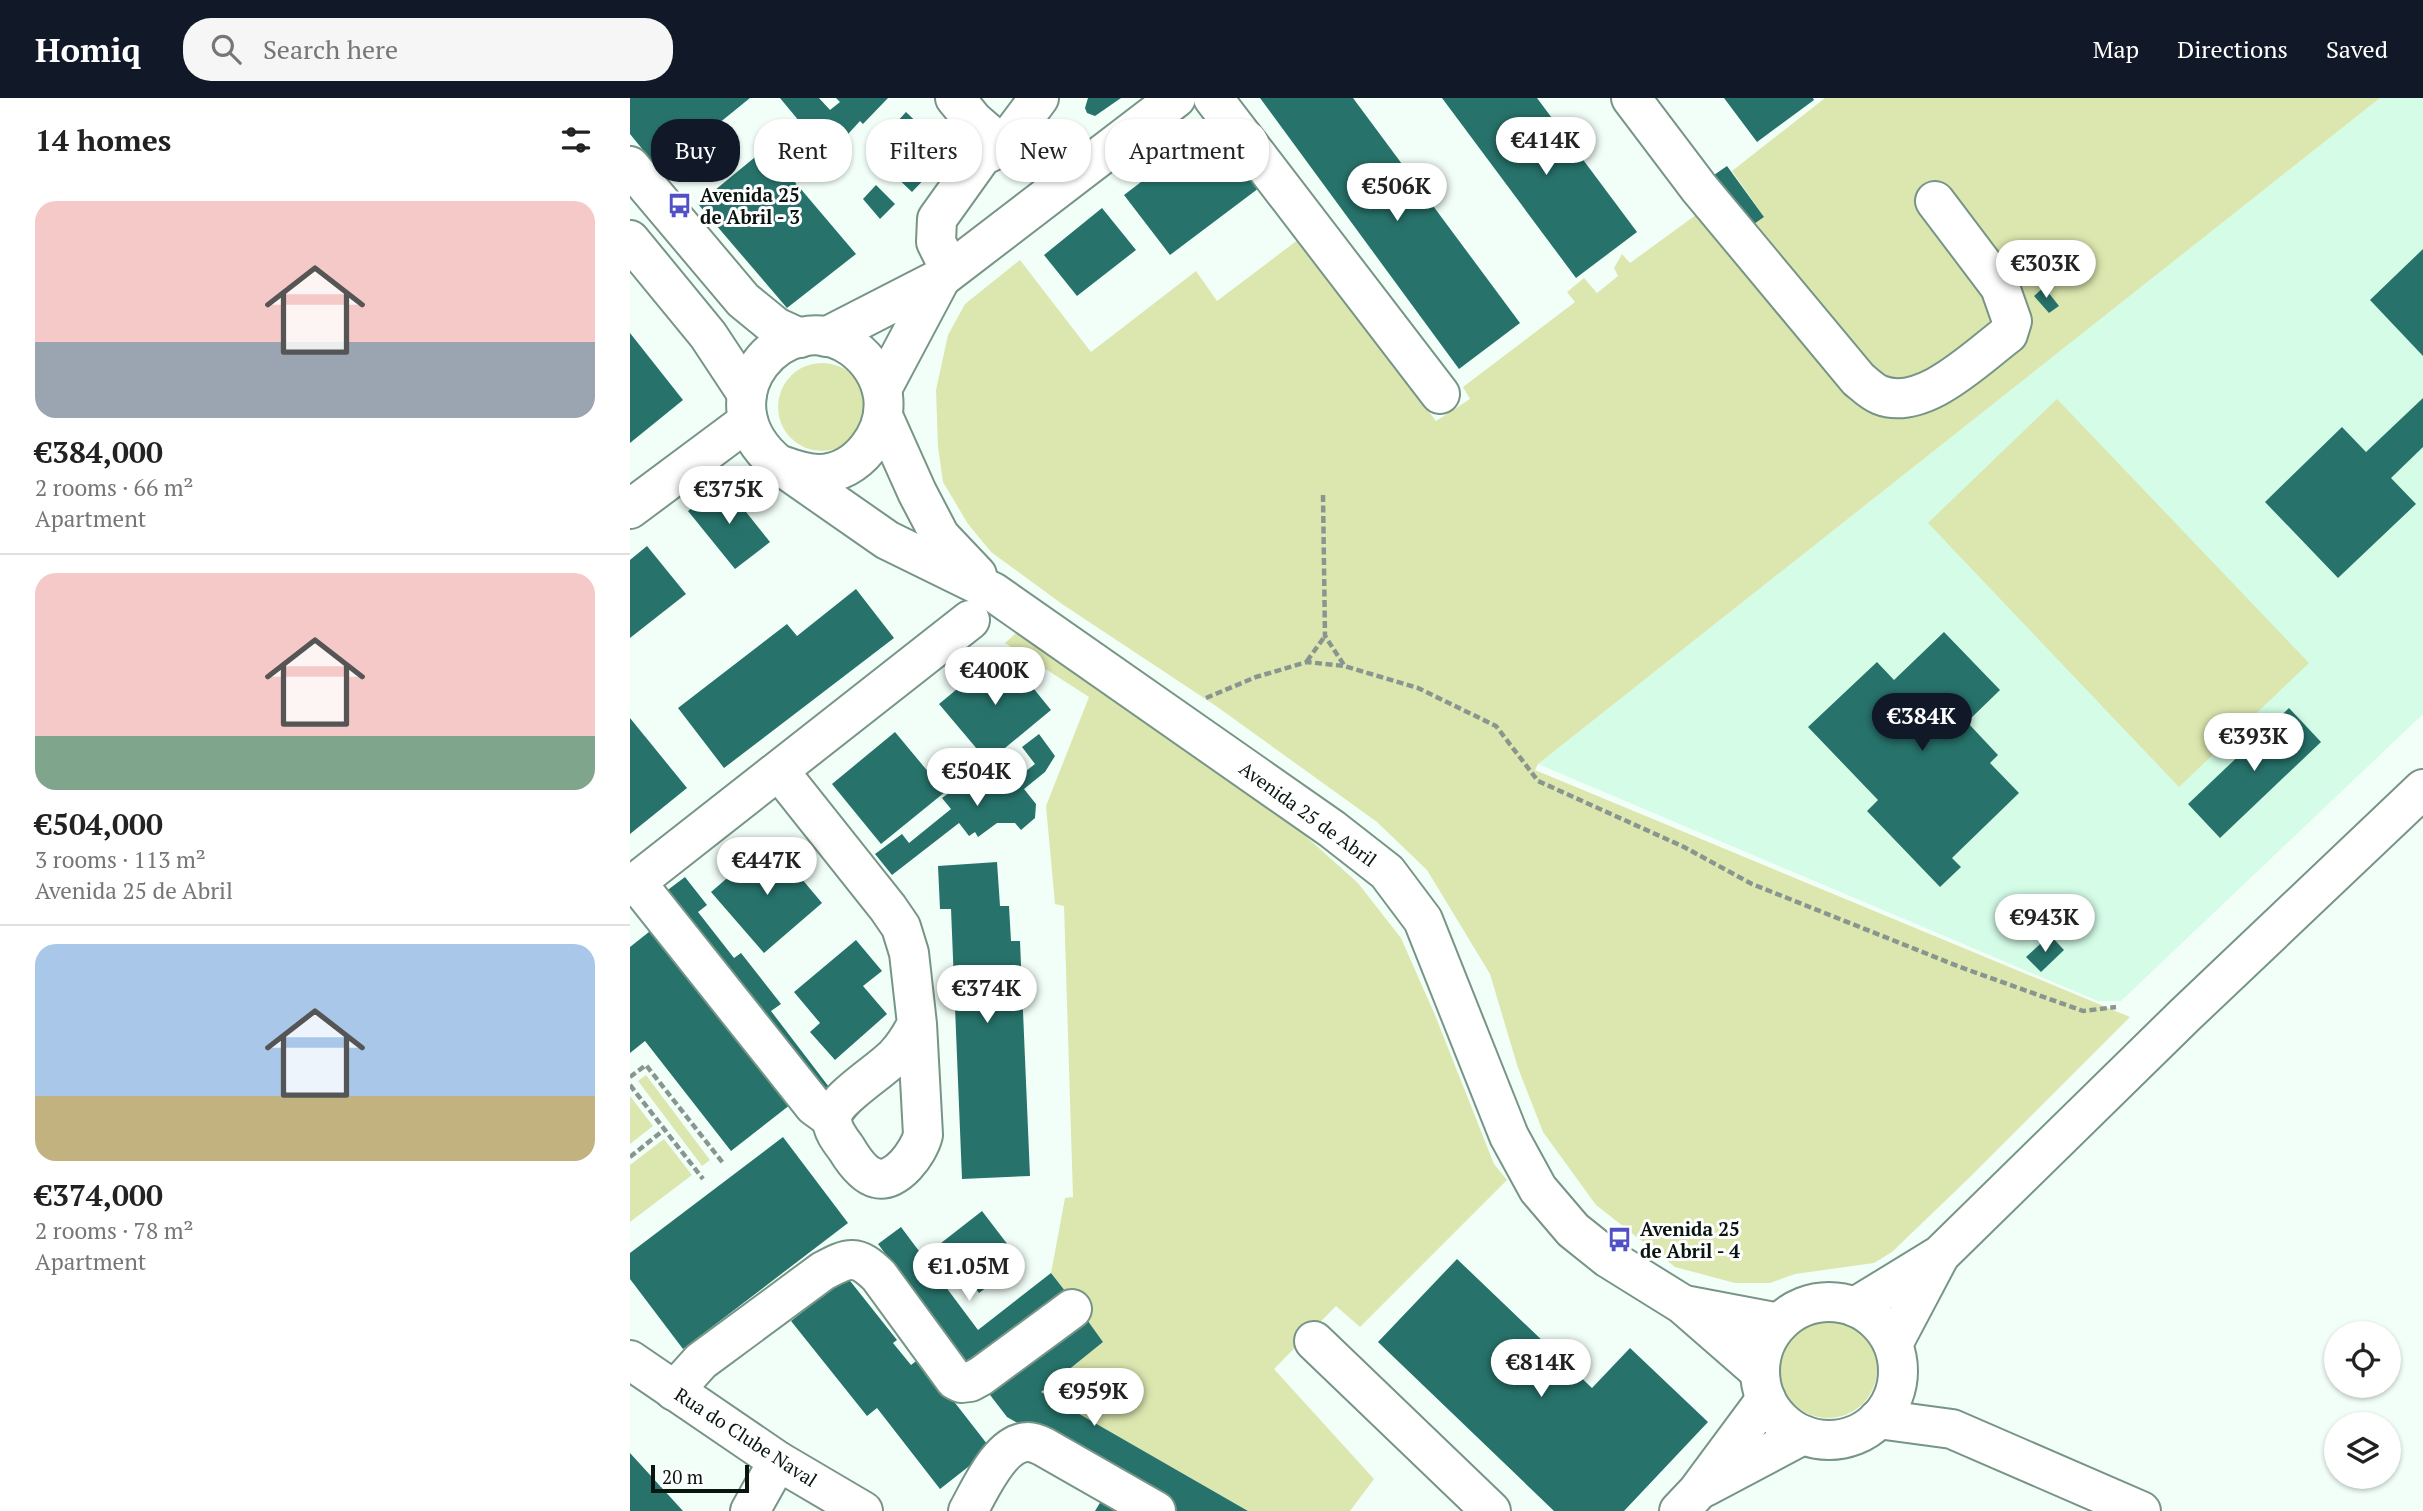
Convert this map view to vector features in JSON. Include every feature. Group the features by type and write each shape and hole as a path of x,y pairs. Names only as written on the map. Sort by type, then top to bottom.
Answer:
{"street":[{"path":"955,98 973,120 996,140"},
{"path":"1023,119 1039,98"},
{"path":"630,509 747,407 753,374 764,358 780,345 813,337 945,274 1177,98"},
{"path":"1213,98 1440,394"},
{"path":"1631,98 1699,188 1858,379 1878,395 1909,398 1935,388 2008,334 2012,321 2000,287 1935,201"},
{"path":"778,464 799,472 821,474 843,468 862,456 876,438 882,403 945,274 936,242 937,219 982,156 996,149"},
{"name":"Avenida 25 de Abril","path":"630,166 743,300 776,327 845,343 862,355 874,370 882,403 917,492 982,606"},
{"path":"990,239 974,218 972,205 996,171"},
{"name":"Avenida 25 de Abril","path":"630,240 708,335 747,407 754,437 764,452 778,464 982,606 1332,829 1387,872 1423,920 1509,1136 1538,1189 1573,1230 1608,1258 1682,1304 1763,1385 1775,1414 1788,1427 1803,1435"},
{"path":"832,1119 814,1106 633,885 779,771 982,606"},
{"path":"779,771 901,928 909,953 917,1024 923,1135 920,1147 912,1158 890,1177 877,1179 866,1174 848,1152 836,1135 832,1119 838,1106 849,1095 896,1056 917,1024"},
{"path":"1855,1307 1940,1255 2185,1015 2423,789"},
{"path":"1688,1501 1803,1435 1823,1440 1843,1438 1862,1432 1878,1419 1896,1388 1896,1357 1940,1255"},
{"path":"674,1391 701,1361 823,1271 853,1259 867,1264 879,1276 955,1380 961,1383 981,1376 1072,1309"},
{"path":"1688,1501 1763,1385 1762,1354 1769,1337 1779,1323 1796,1311 1815,1303 1835,1302 1855,1307 1877,1322 1896,1357 1952,1429"},
{"name":"Avenida 25 de Abril","path":"1682,1304 1779,1323"},
{"path":"1314,1341 1490,1511"},
{"name":"Rua do Clube Naval","path":"630,1360 778,1461 863,1511"},
{"path":"1878,1419 1952,1429 2141,1511"},
{"path":"968,1511 997,1460 1015,1445 1029,1442 1044,1447 1156,1511"},
{"path":"750,1511 778,1461"}],"path":[{"path":"1323,495 1325,636 1344,666"},
{"path":"1307,662 1325,636"},
{"path":"1199,701 1256,677 1307,662 1344,666 1419,688 1496,726 1538,781 1684,847 1752,884 1960,967 2083,1011 2116,1007"},
{"path":"630,1077 646,1065 723,1163"},
{"path":"630,1084 703,1179"},
{"path":"630,1157 665,1129"}],"shaded area":[{"path":"1825,98 2380,98 1538,764 1535,770 2130,1017 1892,1252 1874,1263 1795,1274 1770,1283 1735,1283 1675,1267 1596,1205 1543,1132 1518,1068 1490,974 1427,870 1377,822 1216,706 1062,604 991,552 968,524 943,482 938,447 936,390 948,335 965,304 1020,260 1091,352 1196,271 1217,301 1299,239 1436,421 1470,399 1463,387 1575,302 1567,292 1584,278 1597,293 1618,276 1614,268 1622,254 1630,263 1722,196 1751,226 1764,217 1732,171"},
{"path":"2380,98 2423,98 2423,714 2121,1001 2098,1001 1538,764"},
{"path":"822,363 847,370 859,382 866,407 859,432 847,444 822,451 797,444 785,432 778,407 785,382 797,370"},
{"path":"2057,399 2309,663 2179,787 1928,523"},
{"path":"1016,633 1272,806 1358,883 1401,938 1435,1015 1494,1164 1507,1180 1360,1327 1336,1306 1274,1369 1374,1479 1350,1511 1248,1511 1041,1392 1103,1342 1051,1273 1065,1198 1073,1197 1064,906 1055,904 1046,806 1089,697 1005,643"},
{"path":"646,1075 710,1160 702,1166 638,1081"},
{"path":"630,1096 653,1126 630,1144"},
{"path":"664,1139 692,1175 630,1222 630,1165"},
{"path":"1828,1320 1847,1323 1863,1334 1874,1350 1877,1369 1874,1388 1863,1404 1847,1415 1828,1418 1809,1415 1793,1404 1782,1388 1779,1369 1782,1350 1793,1334 1809,1323"}],"building":[{"path":"630,98 750,98 724,119 651,119 651,160 630,134"},
{"path":"780,98 819,98 830,110 840,102 836,98 888,98 863,124 860,121 852,130 852,119 797,119"},
{"path":"1088,98 1121,98 1095,116 1087,113 1085,108"},
{"path":"1260,98 1353,98 1520,323 1459,369"},
{"path":"1442,98 1537,98 1637,232 1576,278"},
{"path":"1724,98 1813,98 1814,100 1757,142"},
{"path":"906,112 913,119 900,119"},
{"path":"754,158 754,182 795,182 856,254 787,308 698,204 725,182 740,182 740,169"},
{"path":"1727,166 1764,217 1751,226 1713,184 1719,182 1714,175"},
{"path":"902,182 921,182 912,192"},
{"path":"1141,182 1254,182 1259,188 1170,255 1124,195"},
{"path":"876,185 895,204 880,219 863,199"},
{"path":"1102,208 1136,250 1077,296 1044,255"},
{"path":"2423,249 2423,356 2370,300"},
{"path":"2044,287 2059,306 2049,313 2034,296"},
{"path":"630,333 683,400 630,443"},
{"path":"2423,398 2423,447 2391,478 2416,504 2338,578 2265,502 2342,427 2366,452"},
{"path":"723,483 770,542 735,569 688,511"},
{"path":"647,546 686,594 630,638 630,560"},
{"path":"856,589 894,638 724,768 678,708 787,624 797,636"},
{"path":"1944,632 2000,690 1967,722 1998,755 1990,763 2019,793 1952,858 1961,867 1940,887 1867,811 1878,800 1808,727 1877,662 1894,680"},
{"path":"1003,651 1051,710 988,762 939,704"},
{"path":"2289,708 2321,742 2220,838 2188,804"},
{"path":"630,718 687,788 630,834"},
{"path":"895,732 945,792 881,844 832,784"},
{"path":"1039,734 1055,756 1045,772 1024,789 1036,804 1035,818 1021,830 1015,823 997,823 978,837 975,832 969,836 959,823 892,875 875,854 902,834 909,843 951,809 942,798 979,771 987,781 1002,769 1012,782 1035,764 1022,747"},
{"path":"770,841 822,903 764,953 711,892"},
{"path":"997,862 1000,906 1009,906 1011,941 1020,941 1030,1176 962,1179 951,909 940,909 938,866"},
{"path":"685,877 707,905 698,912 734,958 741,953 781,1004 771,1011 829,1087 816,1097 661,895"},
{"path":"659,924 795,1101 731,1151 645,1041 630,1053 630,947"},
{"path":"2050,935 2064,950 2041,972 2026,957"},
{"path":"856,940 882,971 863,986 887,1014 835,1060 810,1032 820,1023 794,992"},
{"path":"783,1137 848,1223 683,1349 630,1279 630,1253"},
{"path":"982,1211 1021,1262 979,1293 941,1243"},
{"path":"901,1227 978,1330 1051,1273 1069,1296 972,1369 878,1244"},
{"path":"1457,1259 1592,1388 1630,1348 1708,1422 1624,1511 1554,1511 1378,1342"},
{"path":"847,1277 897,1340 893,1343 911,1365 920,1358 991,1449 940,1489 877,1408 867,1416 791,1321"},
{"path":"1085,1317 1103,1342 1041,1392 1248,1511 1173,1511 1007,1417 987,1391"},
{"path":"630,1453 683,1511 630,1511"},
{"path":"1101,1501 1118,1511 1095,1511"}],"place":[{"name":"Avenida 25 de Abril - 3","path":"680,206"},
{"name":"Avenida 25 de Abril - 4","path":"1620,1240"}]}
